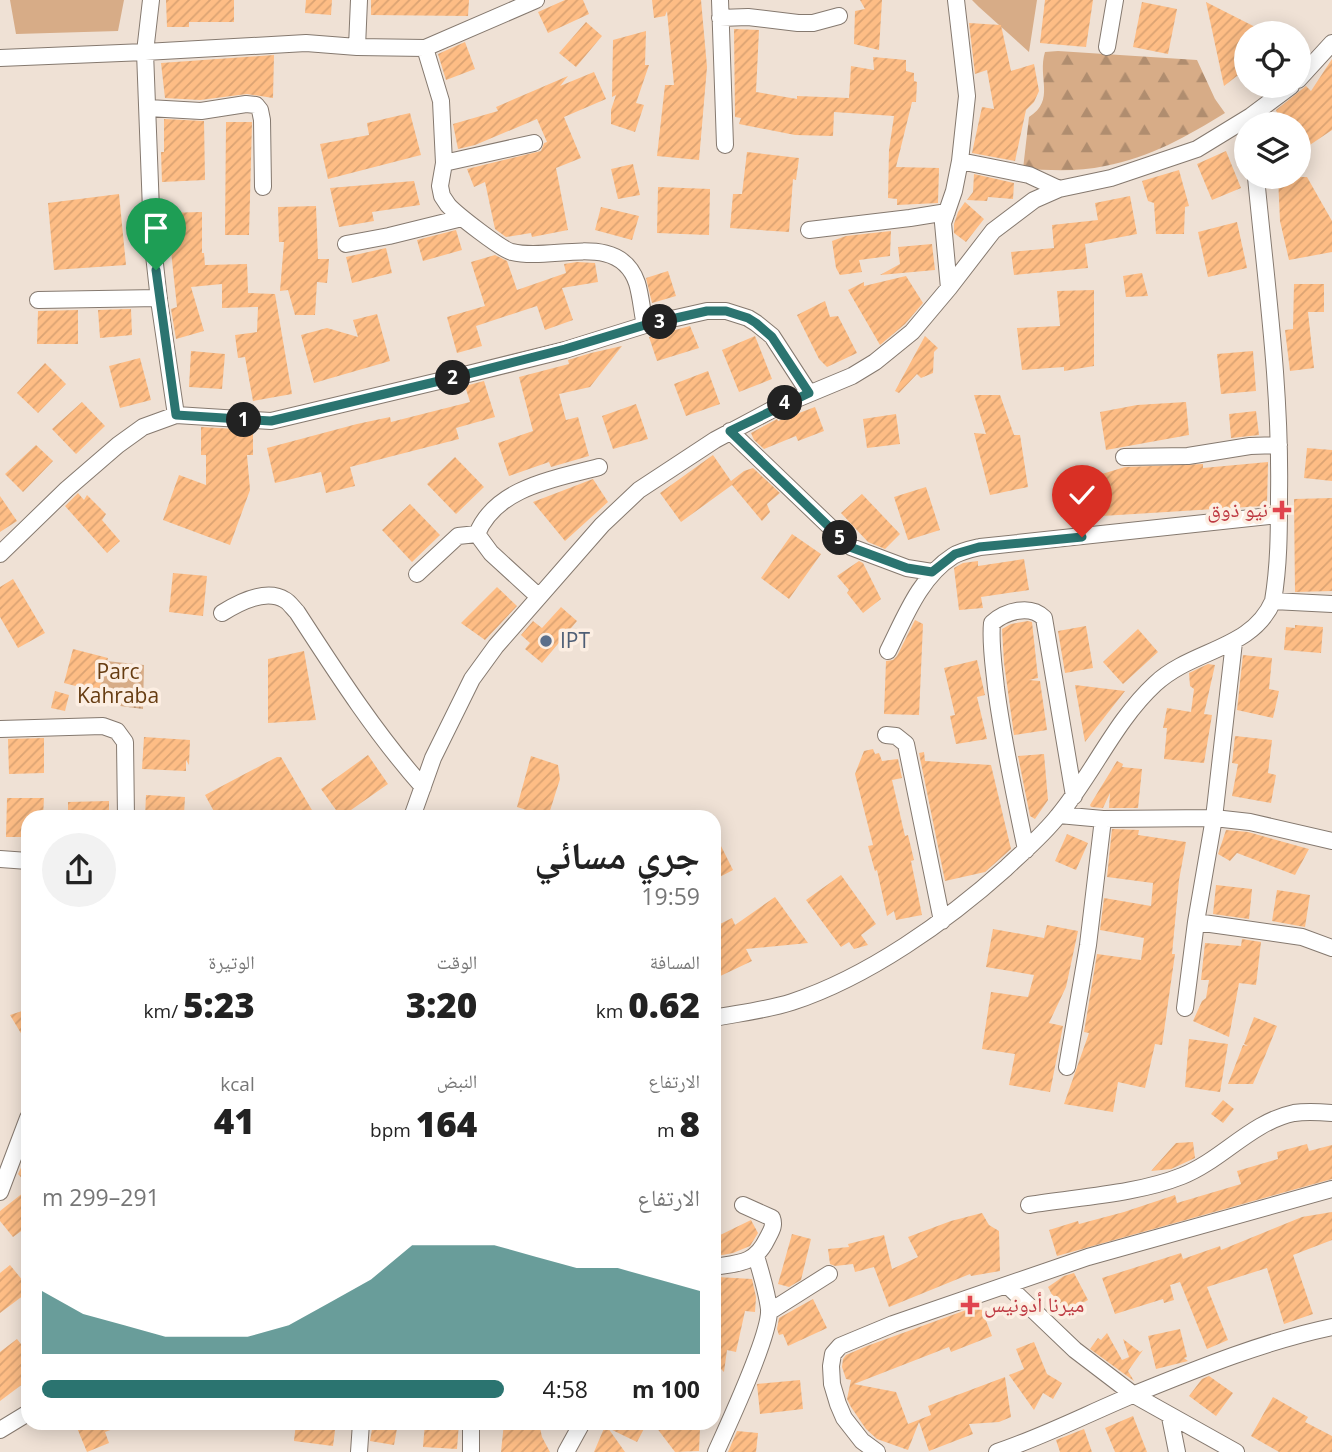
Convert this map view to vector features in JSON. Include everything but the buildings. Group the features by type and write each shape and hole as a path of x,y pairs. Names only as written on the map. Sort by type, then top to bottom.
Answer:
{"street":[{"path":"151,0 145,52 152,237 176,415"},
{"path":"357,47 359,0"},
{"path":"0,58 306,43 425,48 537,0"},
{"path":"720,0 725,145"},
{"path":"949,289 943,223 960,161 967,96 956,0"},
{"path":"1107,47 1115,0"},
{"path":"720,18 748,17 813,23 839,16"},
{"path":"1311,67 1331,47"},
{"path":"425,48 440,101 444,163 440,186 448,205 500,247 515,253 608,252 630,270 637,285 645,325"},
{"path":"1260,112 1277,98"},
{"path":"148,107 201,111 256,105 262,120 263,187"},
{"path":"415,810 433,758 472,679 496,646 602,525 639,490 686,457 730,431 809,393 852,376 875,362 912,331 949,289 993,231 1023,207 1059,189 1111,178 1197,149 1234,129"},
{"path":"444,163 534,143"},
{"path":"960,161 1029,175 1059,189"},
{"path":"721,1016 791,1002 819,992 880,960 942,921 1026,850 1059,815 1128,714 1147,691 1182,663 1234,642 1258,624 1273,601 1278,569 1279,445 1275,368 1257,189"},
{"path":"809,230 947,212"},
{"path":"346,244 462,218"},
{"path":"38,300 159,298"},
{"path":"0,554 118,445 143,426 176,415 271,421 552,353 645,325 707,311 726,311 748,318 772,337 809,393"},
{"path":"730,431 850,547 907,568 932,572"},
{"path":"1124,457 1188,456 1230,448 1279,445"},
{"path":"477,534 486,517 522,490 599,467"},
{"path":"888,651 914,600 932,572 955,554 979,547 1279,515"},
{"path":"477,534 492,553 539,597"},
{"path":"418,574 458,536 477,534"},
{"path":"222,613 236,604 270,595 285,600 297,612 393,753 423,787"},
{"path":"1273,601 1332,604"},
{"path":"1026,850 1001,725 995,678 992,623 1001,615 1028,611 1044,618 1074,796"},
{"path":"1185,1008 1196,922 1214,818 1234,642"},
{"path":"0,729 103,726 117,731 125,742 125,810"},
{"path":"886,735 896,736 906,744 942,921"},
{"path":"1059,815 1103,819 1214,818 1250,822 1332,841"},
{"path":"1067,1067 1088,944 1103,819"},
{"path":"0,859 21,860"},
{"path":"1196,922 1302,937 1332,948"},
{"path":"1029,1205 1147,1186 1180,1177 1210,1161 1251,1132 1281,1118 1307,1112 1332,1113"},
{"path":"0,1192 21,1136"},
{"path":"877,1452 862,1441 844,1418 832,1384 833,1354 840,1346 854,1338 1136,1242 1332,1189"},
{"path":"721,1266 746,1261 756,1256 774,1222 768,1215 743,1205"},
{"path":"716,1452 765,1331 769,1312 756,1256"},
{"path":"769,1312 829,1273"},
{"path":"1008,1286 1075,1350 1134,1395 1236,1452"},
{"path":"997,1452 1272,1342 1332,1327"},
{"path":"0,1430 21,1417"},
{"path":"1170,1417 1177,1452"},
{"path":"359,1452 361,1430"},
{"path":"471,1430 471,1452"},
{"path":"566,1452 578,1430"}],"green space":[{"path":"10,0 124,0 118,31 16,34"},
{"path":"972,0 1037,0 1029,52 979,7"},
{"path":"1045,52 1197,60 1215,99 1225,113 1168,145 1137,158 1075,170 1023,169 1029,117 1042,103 1044,96"},
{"name":"Parc Kahraba","path":"97,660 144,665 143,709 90,702"}],"place":[{"name":"نيو ذوق","path":"1282,510"},
{"name":"IPT","path":"546,641"},
{"name":"ميرنا أدونيس","path":"970,1305"}],"route":[{"path":"156,270 176,415 271,421 456,377 645,325 707,311 726,311 748,318 772,337 809,393 730,431 850,547 907,568 932,572 955,554 979,547 1082,537"}]}
